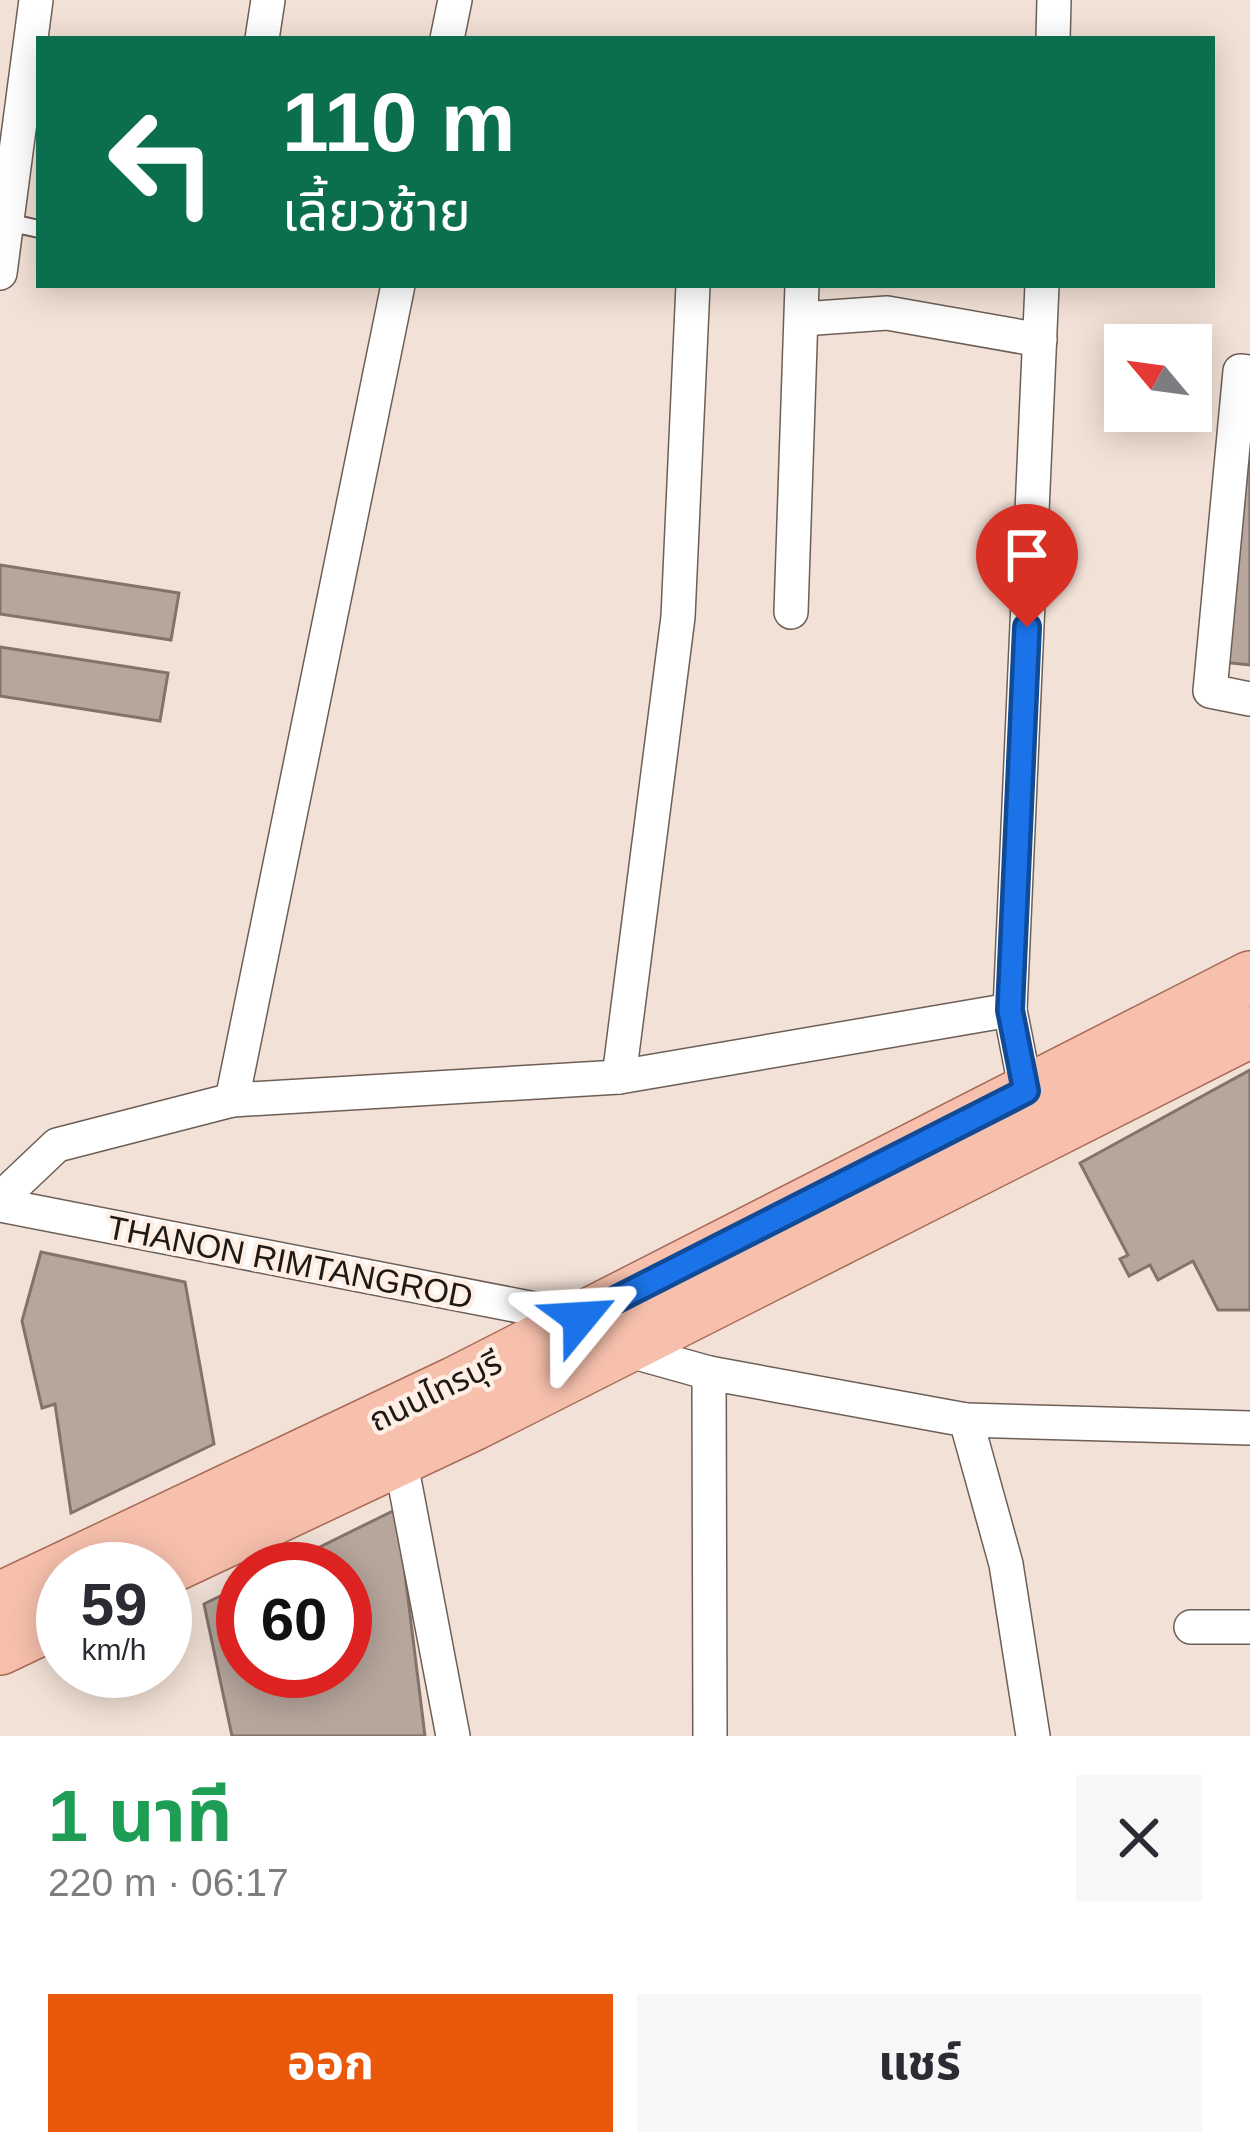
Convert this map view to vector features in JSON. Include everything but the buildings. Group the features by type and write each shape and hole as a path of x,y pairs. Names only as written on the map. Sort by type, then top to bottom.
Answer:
{"main road":[{"name":"ถนนไทรบุรี","path":"0,1598 420,1400 1250,977"},
{"name":"ถนนไทรบุรี","path":"192,1557 622,1349 1250,1032"},
{"path":"0,1649 36,1632"}],"street":[{"path":"0,273 23,226 36,0"},
{"path":"262,36 268,0"},
{"path":"449,36 455,0"},
{"path":"1053,36 1054,0"},
{"path":"232,1100 397,288"},
{"path":"620,1077 678,617 693,288"},
{"path":"791,612 802,288"},
{"path":"1026,1091 1010,1010 1042,288"},
{"path":"802,319 886,313 1040,340"},
{"path":"1250,372 1240,371 1210,691 1250,699"},
{"path":"0,1202 57,1145 232,1100 620,1077 1010,1010"},
{"name":"THANON RIMTANGROD","path":"0,1202 580,1318"},
{"path":"622,1349 709,1373 966,1420 1250,1428"},
{"path":"709,1373 710,1736"},
{"path":"966,1420 1006,1564 1033,1736"},
{"path":"400,1458 453,1736"},
{"path":"1191,1627 1250,1627"}],"route":[{"path":"580,1318 1026,1091 1010,1010 1027,627"}]}
